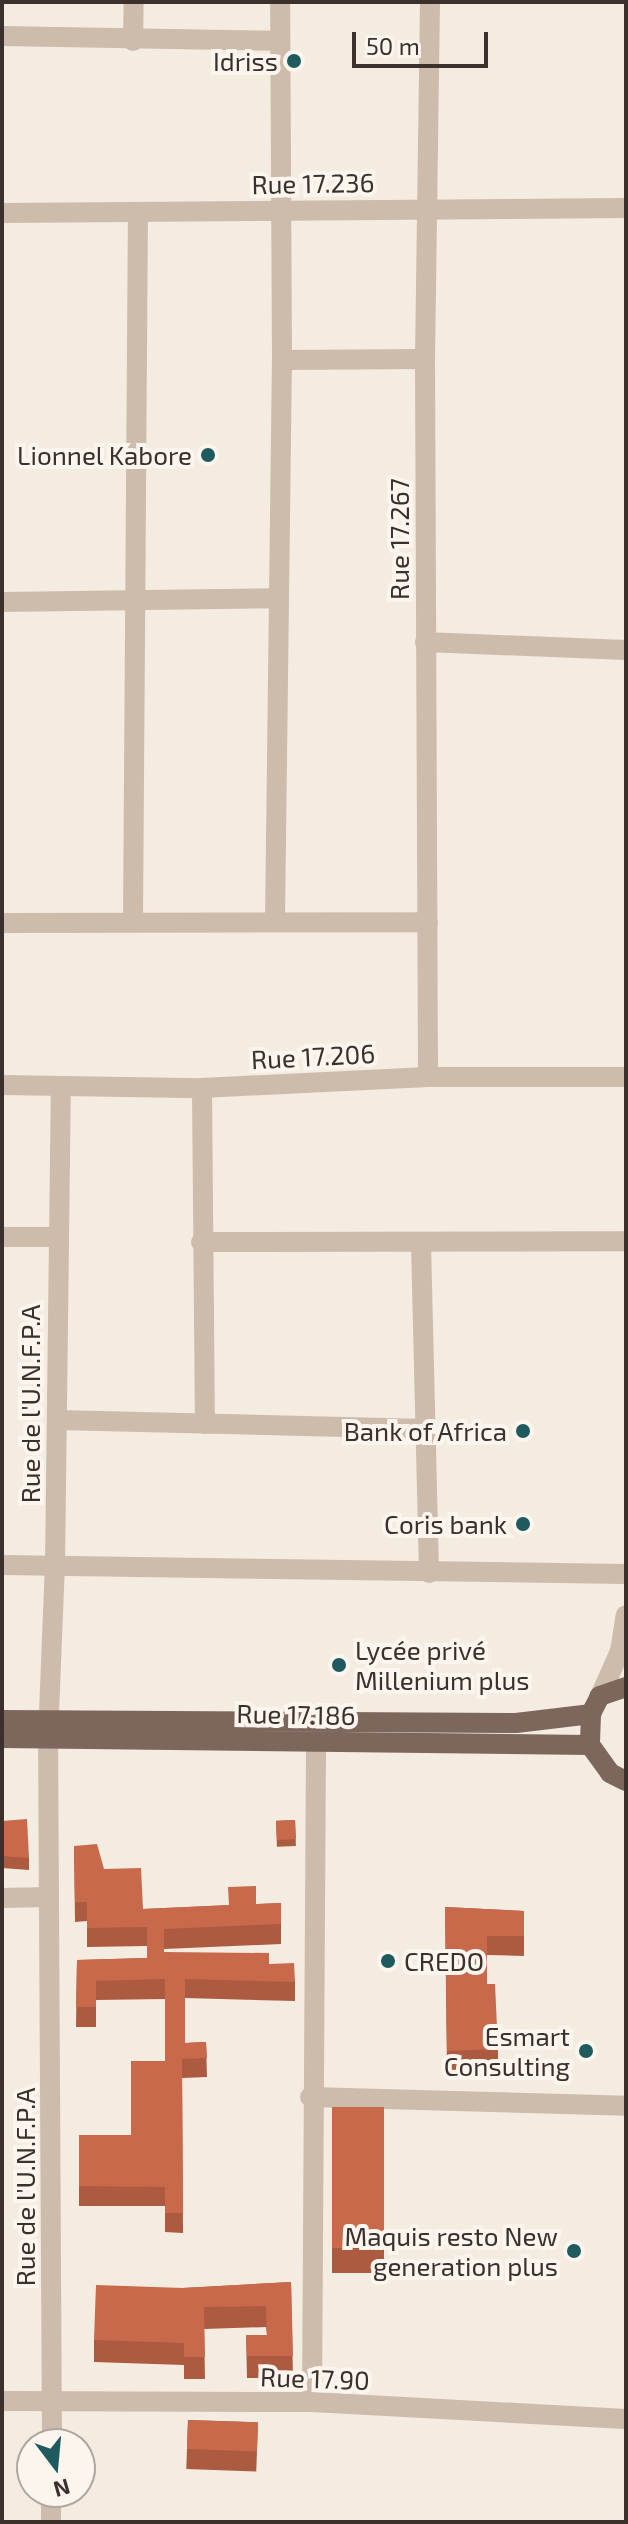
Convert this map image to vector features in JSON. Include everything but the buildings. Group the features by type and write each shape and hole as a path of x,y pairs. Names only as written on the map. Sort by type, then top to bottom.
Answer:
{"main road":[{"path":"2,1720 48,1729 516,1723 596,1705 626,1687"},
{"path":"596,1705 590,1745 610,1773 626,1781"},
{"name":"Rue 17.186","path":"2,1738 48,1729 316,1741 590,1745"}],"street":[{"path":"133,41 134,2"},
{"path":"275,921 282,360 280,2"},
{"name":"Rue 17.267","path":"428,1077 425,359 430,2"},
{"path":"2,36 133,41 279,41"},
{"name":"Rue 17.236","path":"2,213 427,206 626,208"},
{"path":"133,921 138,213"},
{"path":"282,360 425,359"},
{"path":"2,602 279,598"},
{"path":"425,642 626,650"},
{"path":"2,923 428,922"},
{"name":"Rue 17.206","path":"2,1085 202,1088 428,1077 626,1077"},
{"name":"Rue de l'U.N.F.P.A","path":"52,2428 48,1729 55,1567 61,1088"},
{"path":"202,1088 205,1424"},
{"path":"2,1237 57,1237"},
{"path":"201,1242 421,1244 626,1241"},
{"path":"421,1244 429,1573"},
{"path":"57,1420 425,1429"},
{"path":"2,1565 626,1574"},
{"path":"596,1705 620,1651 626,1615"},
{"path":"312,2402 310,2097 316,1741"},
{"path":"2,1898 49,1897"},
{"path":"310,2097 626,2106"},
{"name":"Rue 17.90","path":"2,2401 312,2402 626,2419"}],"place":[{"name":"Idriss","path":"294,61"},
{"name":"Lionnel Kabore","path":"208,455"},
{"name":"Bank of Africa","path":"523,1431"},
{"name":"Coris bank","path":"523,1524"},
{"name":"Lycée privé Millenium plus","path":"339,1665"},
{"name":"CREDO","path":"388,1961"},
{"name":"Esmart Consulting","path":"586,2051"},
{"name":"Maquis resto New generation plus","path":"574,2251"}]}
